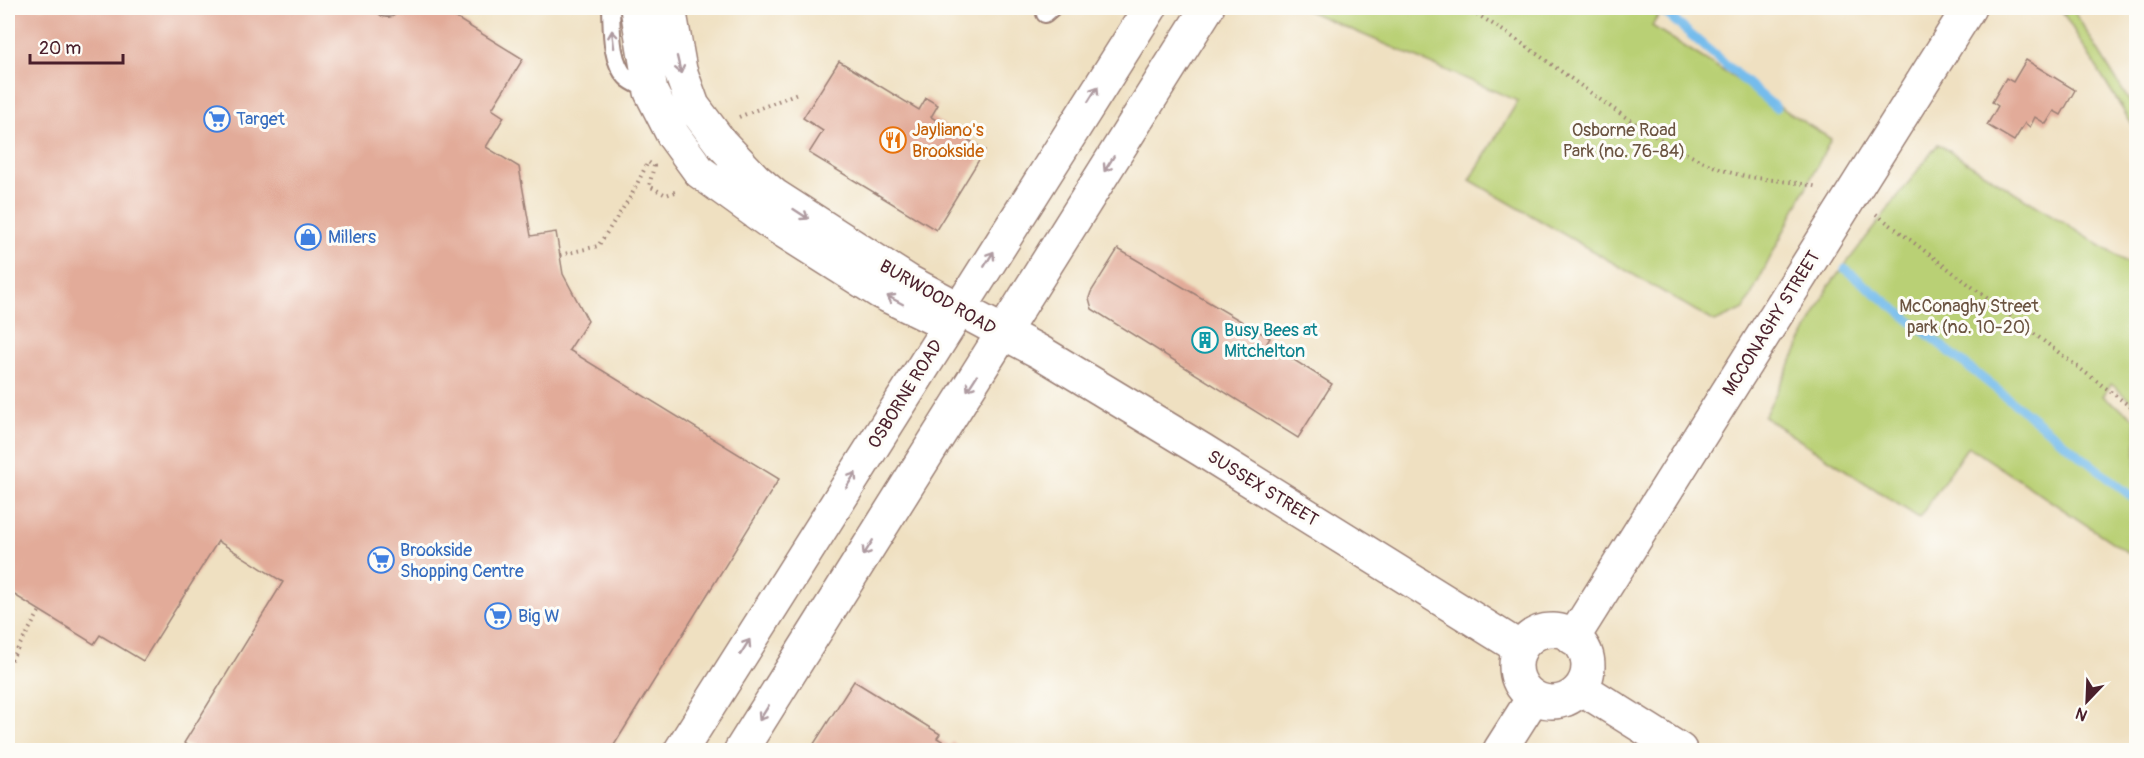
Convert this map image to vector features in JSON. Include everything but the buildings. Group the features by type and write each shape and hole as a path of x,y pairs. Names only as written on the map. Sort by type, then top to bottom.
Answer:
{"street":[{"name":"BURWOOD ROAD","path":"638,8 651,92 684,153 700,172 768,221 880,292 928,316 954,316"},
{"name":"BURWOOD ROAD","path":"669,8 680,70 693,106 704,123 754,179 801,213 909,282 954,316 1003,333"},
{"name":"OSBORNE ROAD","path":"681,750 1150,8"},
{"path":"741,750 1207,8"},
{"name":"MCCONAGHY STREET","path":"1574,638 1969,8"},
{"name":"SUSSEX STREET","path":"1003,333 1041,352 1182,437 1520,648"},
{"path":"1557,630 1574,638 1587,657 1588,674 1581,688 1574,695 1555,702 1533,698 1521,686 1517,677 1515,667 1520,648 1525,641 1540,632 1557,630"},
{"path":"1581,688 1680,750"},
{"path":"1500,750 1533,698"}],"lane":[{"path":"611,8 613,42 621,69 626,78 651,92"}],"path":[{"path":"1466,8 1496,25 1627,118 1689,154 1721,170 1768,180 1800,182 1824,189"},
{"path":"737,118 800,92"},
{"path":"560,255 598,246 631,196 648,162 654,166 649,186 666,195 676,192"},
{"path":"1870,210 1893,225 2136,411"},
{"path":"8,665 40,611"}],"green space":[{"name":"Osborne Road Park (no. 76-84)","path":"1301,8 1663,8 1652,26 1831,139 1744,309 1715,322 1470,180 1518,101"},
{"path":"2060,8 2072,8 2136,112 2136,131"},
{"name":"McConaghy Street park (no. 10-20)","path":"1938,144 2136,268 2136,404 2111,384 2103,396 2136,419 2136,558 1968,446 1919,518 1764,417 1829,286"}],"waterway":[{"path":"1654,8 1668,15 1776,108"},
{"path":"1845,269 2136,500"}],"place":[{"name":"Target","path":"217,119"},
{"name":"Jayliano's Brookside","path":"893,140"},
{"name":"Millers","path":"308,237"},
{"name":"Busy Bees at Mitchelton","path":"1205,340"},
{"name":"Brookside Shopping Centre","path":"381,560"},
{"name":"Big W","path":"498,616"}]}
